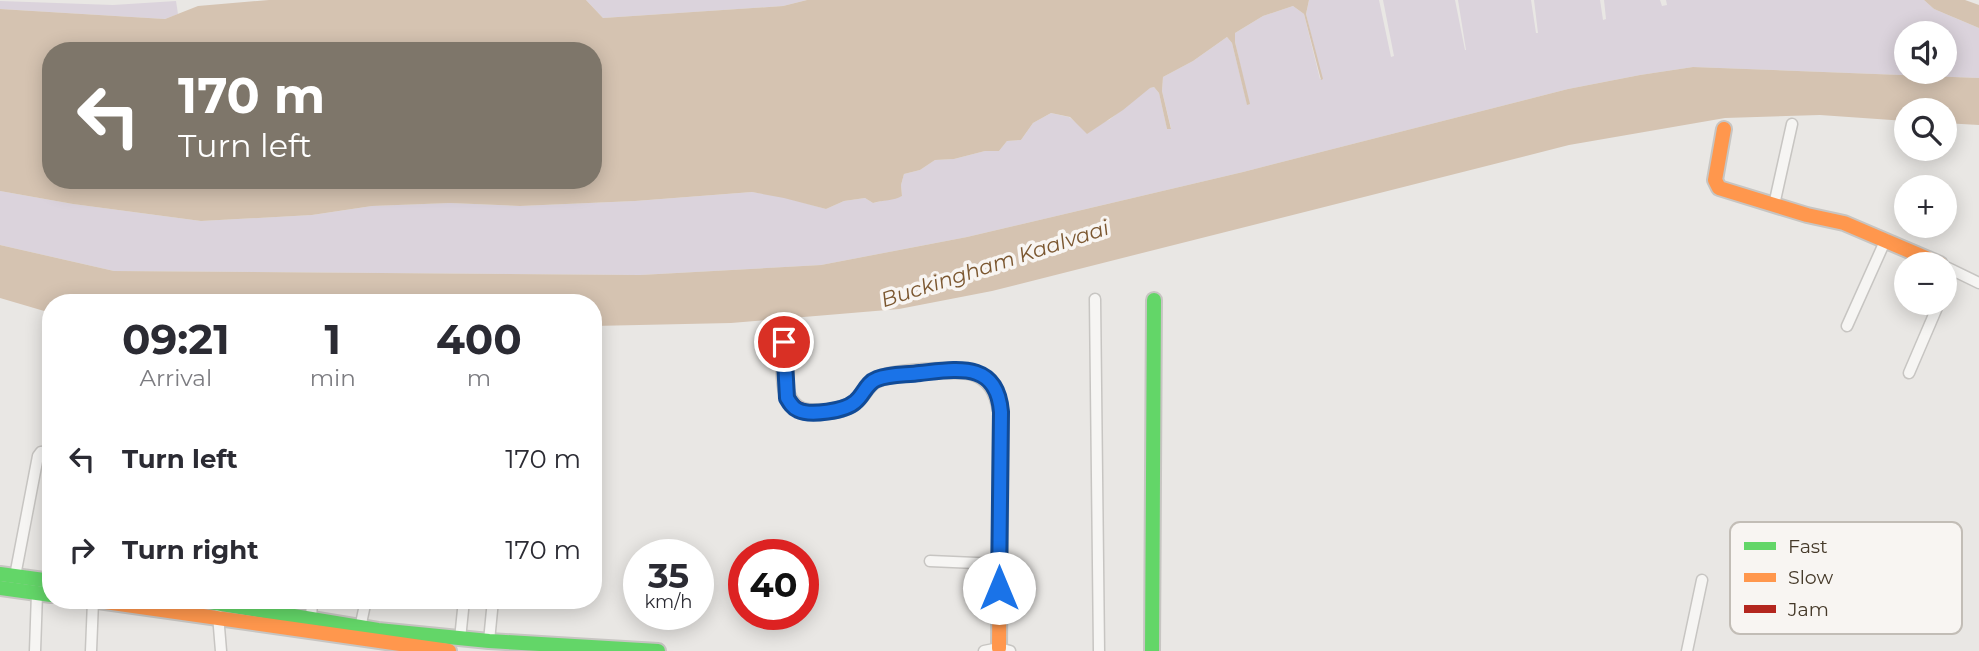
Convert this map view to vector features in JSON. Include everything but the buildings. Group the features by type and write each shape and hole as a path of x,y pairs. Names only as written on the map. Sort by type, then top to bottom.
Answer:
{"street":[{"path":"1773,205 1792,124"},
{"path":"1724,129 1715,180 1719,188 1844,223 1914,252"},
{"path":"1847,326 1886,239"},
{"path":"1957,272 1979,283"},
{"path":"1095,299 1099,651"},
{"path":"1152,651 1154,300"},
{"path":"1909,373 1934,315"},
{"path":"784,342 787,398 792,406 803,412 830,411 853,404 869,383 881,378 955,369 973,372 992,380 998,389 1001,412 999,564 1005,649 984,651"},
{"path":"42,452 38,456 7,575 42,580"},
{"path":"929,561 999,564"},
{"path":"1687,651 1702,580"},
{"path":"0,588 42,594"},
{"path":"35,651 42,607"},
{"path":"91,651 92,609"},
{"path":"210,609 220,651"},
{"path":"226,609 358,641 449,651"},
{"path":"236,609 360,628 460,639 658,651"},
{"path":"311,620 312,609"},
{"path":"360,628 364,609"},
{"path":"460,639 463,609"},
{"path":"489,641 492,609"}],"shaded area":[{"path":"586,0 807,0 783,6 603,18"},
{"path":"1309,0 1379,0 1391,57 1394,56 1383,0 1455,0 1465,50 1458,0 1531,0 1536,33 1534,0 1600,0 1603,20 1606,19 1604,0 1660,0 1662,6 1667,5 1666,0 1924,0 1934,9 1979,28 1979,78 1957,77 1957,21 1894,21 1894,75 1693,67 1640,75 1568,89 1243,172 967,237 821,265 640,275 114,271 0,245 0,191 201,221 312,215 372,206 450,203 520,206 752,192 784,197 826,209 844,201 865,198 873,203 902,196 904,174 920,170 935,160 999,151 1007,141 1021,140 1033,123 1051,113 1069,117 1082,127 1109,120 1149,88 1154,87 1159,93 1167,129 1171,128 1162,91 1163,77 1193,61 1227,37 1232,43 1249,104 1235,33 1263,16 1293,6 1304,14 1322,79 1306,14"},
{"path":"0,1 113,5 176,1 178,14 165,19 0,9"}],"water":[{"path":"269,0 586,0 603,18 783,6 807,0 1309,0 1306,14 1323,79 1321,80 1304,14 1293,6 1263,16 1235,33 1250,104 1247,105 1232,43 1227,37 1193,61 1163,77 1162,91 1171,129 1167,129 1159,93 1154,87 1087,134 1070,117 1051,113 1033,123 1021,140 1007,141 999,151 935,160 920,170 904,174 902,196 899,198 873,203 865,198 844,201 826,209 752,192 520,206 450,203 372,206 312,215 201,221 0,191 0,9 165,19 198,6"},
{"path":"1924,0 1965,0 1979,5 1979,28 1934,9"},
{"name":"Buckingham Kaalvaai","path":"1693,67 1894,75 1894,84 1957,84 1957,77 1979,78 1979,125 1957,124 1957,98 1894,98 1894,120 1820,115 1725,118 1569,145 992,291 899,309 731,323 602,326 602,294 42,294 42,310 0,298 0,245 114,271 640,275 821,265 967,237 1243,172 1568,89"}],"traffic: fast":[{"path":"1152,651 1154,300"},
{"path":"0,574 42,580"},
{"path":"0,588 42,594"},
{"path":"251,609 378,630 489,641 658,651"}],"traffic: slow":[{"path":"1724,129 1715,180 1719,188 1807,215 1844,223 1912,252"},
{"path":"972,372 989,382 998,398 1001,412 999,648"},
{"path":"154,609 449,651"}],"traffic: jam":[{"path":"784,342 786,389 795,406 804,411 826,412 846,407 857,400 873,382 884,377 923,372 972,372"}],"route":[{"path":"784,342 787,398 792,406 803,412 830,411 853,404 869,383 881,378 955,369 984,375 992,380 998,389 1001,412 999,588"}]}
